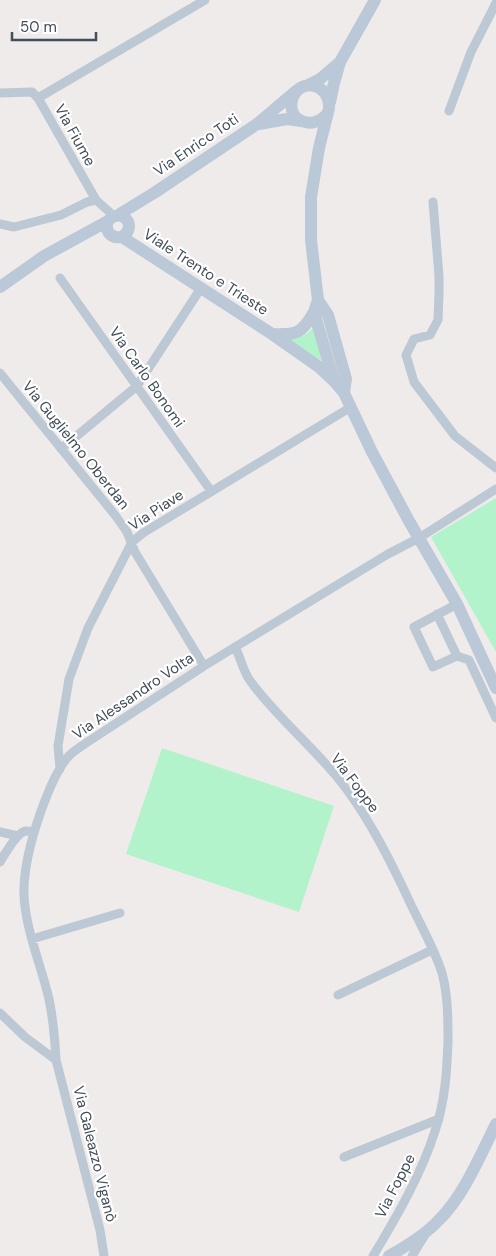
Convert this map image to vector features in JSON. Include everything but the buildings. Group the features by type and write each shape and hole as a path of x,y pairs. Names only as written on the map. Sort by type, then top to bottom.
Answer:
{"main road":[{"path":"316,306 311,240 311,197 319,148 340,62 375,0"},
{"name":"Via Enrico Toti","path":"75,240 154,193 257,124 303,88 320,79 340,62"},
{"path":"314,85 325,91 328,108 324,118 319,122 313,123 304,122 296,117 291,106 294,95 303,88 314,85"},
{"name":"Via Enrico Toti","path":"257,124 287,119 304,122"},
{"path":"304,122 319,148"},
{"name":"Via Enrico Toti","path":"123,232 154,193"},
{"path":"113,217 125,218 128,221 123,232 111,235 107,228 113,217"},
{"path":"0,287 44,256 75,240 123,232"},
{"name":"Viale Trento e Trieste","path":"123,232 143,251 272,334 319,367 344,393 372,452 456,604 496,688"},
{"name":"Viale Trento e Trieste","path":"272,334 286,335 303,329 316,306"},
{"name":"Viale Trento e Trieste","path":"316,306 334,382"},
{"name":"Viale Trento e Trieste","path":"316,306 328,315 346,379 344,393"},
{"path":"389,1256 428,1231 440,1220 472,1172 496,1124"}],"street":[{"path":"38,98 205,0"},
{"path":"449,110 471,52 496,3"},
{"name":"Via Fiume","path":"0,93 32,92 38,98 96,200 113,217"},
{"path":"0,224 14,227 61,215 87,202 96,200"},
{"path":"433,202 439,276 438,320 430,335 414,339 406,355 414,382 455,436 496,468"},
{"name":"Via Carlo Bonomi","path":"60,278 211,491"},
{"path":"61,449 137,386 201,288"},
{"name":"Via Guglielmo Oberdan","path":"0,373 127,532 135,552 204,666"},
{"name":"Via Piave","path":"60,769 58,746 69,678 88,628 132,542 143,533 211,491 351,407"},
{"name":"Via Alessandro Volta","path":"56,1060 54,1028 49,999 26,917 24,895 25,870 34,832 43,806 68,756 204,666 388,554 419,538 496,489"},
{"path":"456,604 414,627 433,667 457,656 469,660 496,718"},
{"path":"437,614 457,656"},
{"name":"Via Foppe","path":"235,647 249,680 265,700 338,777 372,828 432,950 445,986 448,1028 447,1060 439,1119 418,1172 373,1256"},
{"path":"0,832 18,836"},
{"path":"0,862 18,836 24,832 34,832"},
{"path":"32,939 120,913"},
{"path":"338,995 432,950"},
{"path":"0,1014 25,1037 56,1060"},
{"name":"Via Galeazzo Viganò","path":"56,1060 100,1230 104,1256"},
{"path":"344,1157 439,1119"},
{"path":"412,1256 428,1231"}],"green space":[{"path":"313,328 322,361 291,343 289,338 302,336"},
{"path":"496,498 496,652 431,537"},
{"path":"162,748 334,806 299,912 126,854"}]}
